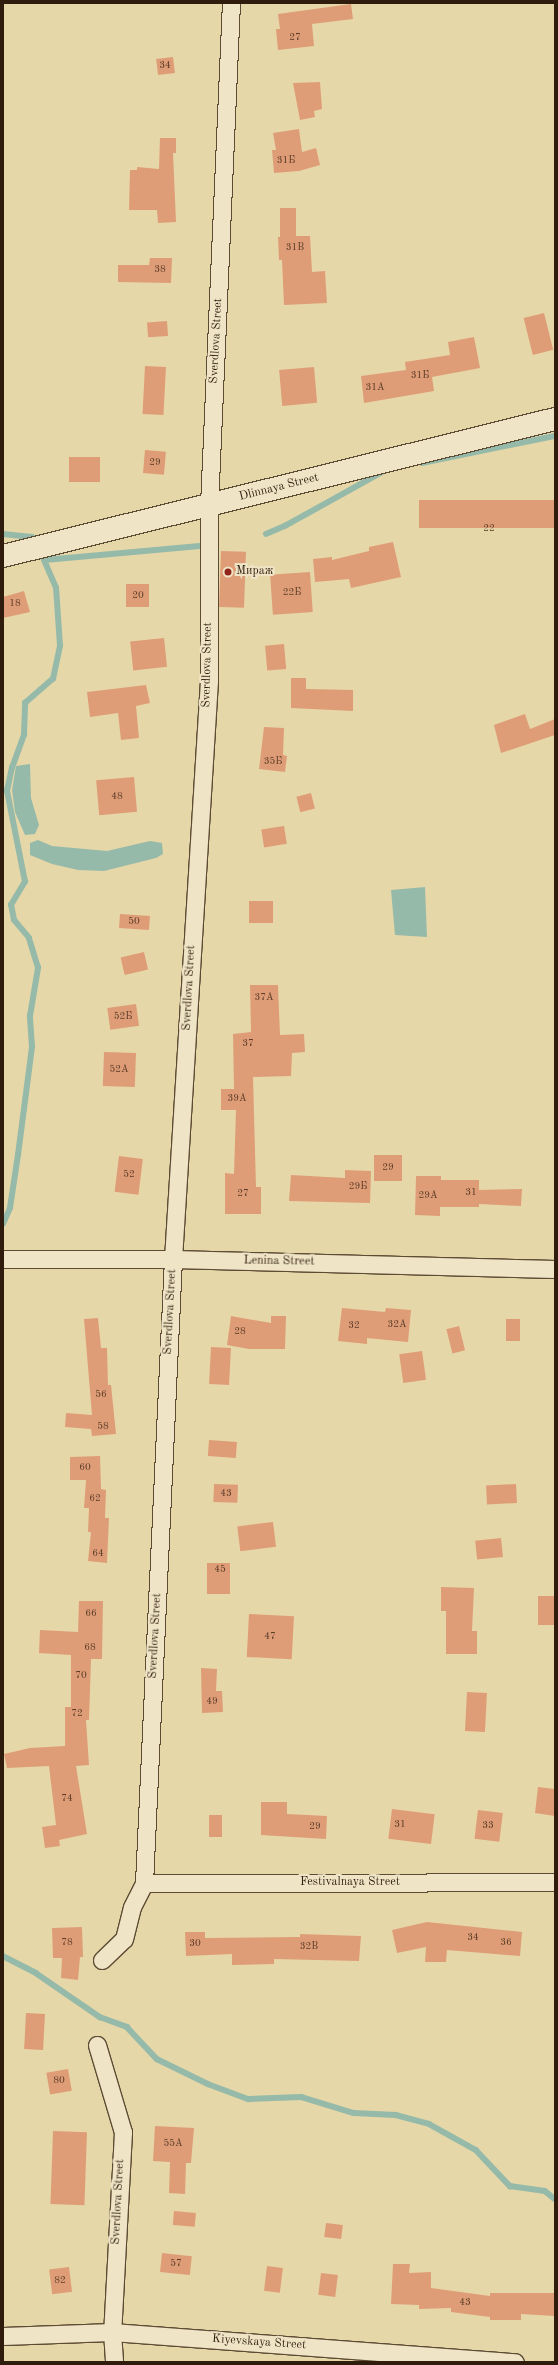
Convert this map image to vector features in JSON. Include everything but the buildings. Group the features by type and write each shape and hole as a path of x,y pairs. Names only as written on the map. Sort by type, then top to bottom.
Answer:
{"main road":[{"name":"Dlinnaya Street","path":"3,556 555,419"}],"street":[{"name":"Sverdlova Street","path":"102,1960 124,1939 132,1907 144,1883 173,1259 208,681 209,506 231,3"},
{"name":"Lenina Street","path":"4,1259 173,1259 555,1269"},
{"name":"Festivalnaya Street","path":"144,1883 555,1882"},
{"name":"Sverdlova Street","path":"97,2045 123,2132 112,2332 114,2362"},
{"name":"Kiyevskaya Street","path":"3,2336 112,2332 515,2362"}],"shaded area":[{"path":"30,764 31,798 39,825 35,834 25,835 15,812 12,790 16,766"},
{"path":"38,840 52,846 107,851 150,841 162,843 163,854 156,858 104,871 78,870 52,864 30,855 30,843"},
{"path":"425,887 427,937 395,935 391,890"}],"waterway":[{"path":"422,463 555,436"},
{"path":"266,534 285,526 386,470"},
{"path":"3,534 32,537 36,543"},
{"path":"45,560 199,546"},
{"path":"3,1224 10,1208 18,1155 32,1047 30,1016 38,968 29,938 14,920 11,905 25,882 7,791 12,768 24,735 25,703 53,679 60,646 56,588 40,551"},
{"path":"3,1956 36,1973 100,2017 127,2027 157,2059 208,2084 248,2099 301,2097 354,2113 396,2115 429,2124 476,2150 510,2186 545,2191 555,2199"}],"place":[{"name":"Мираж","path":"228,572"}]}
